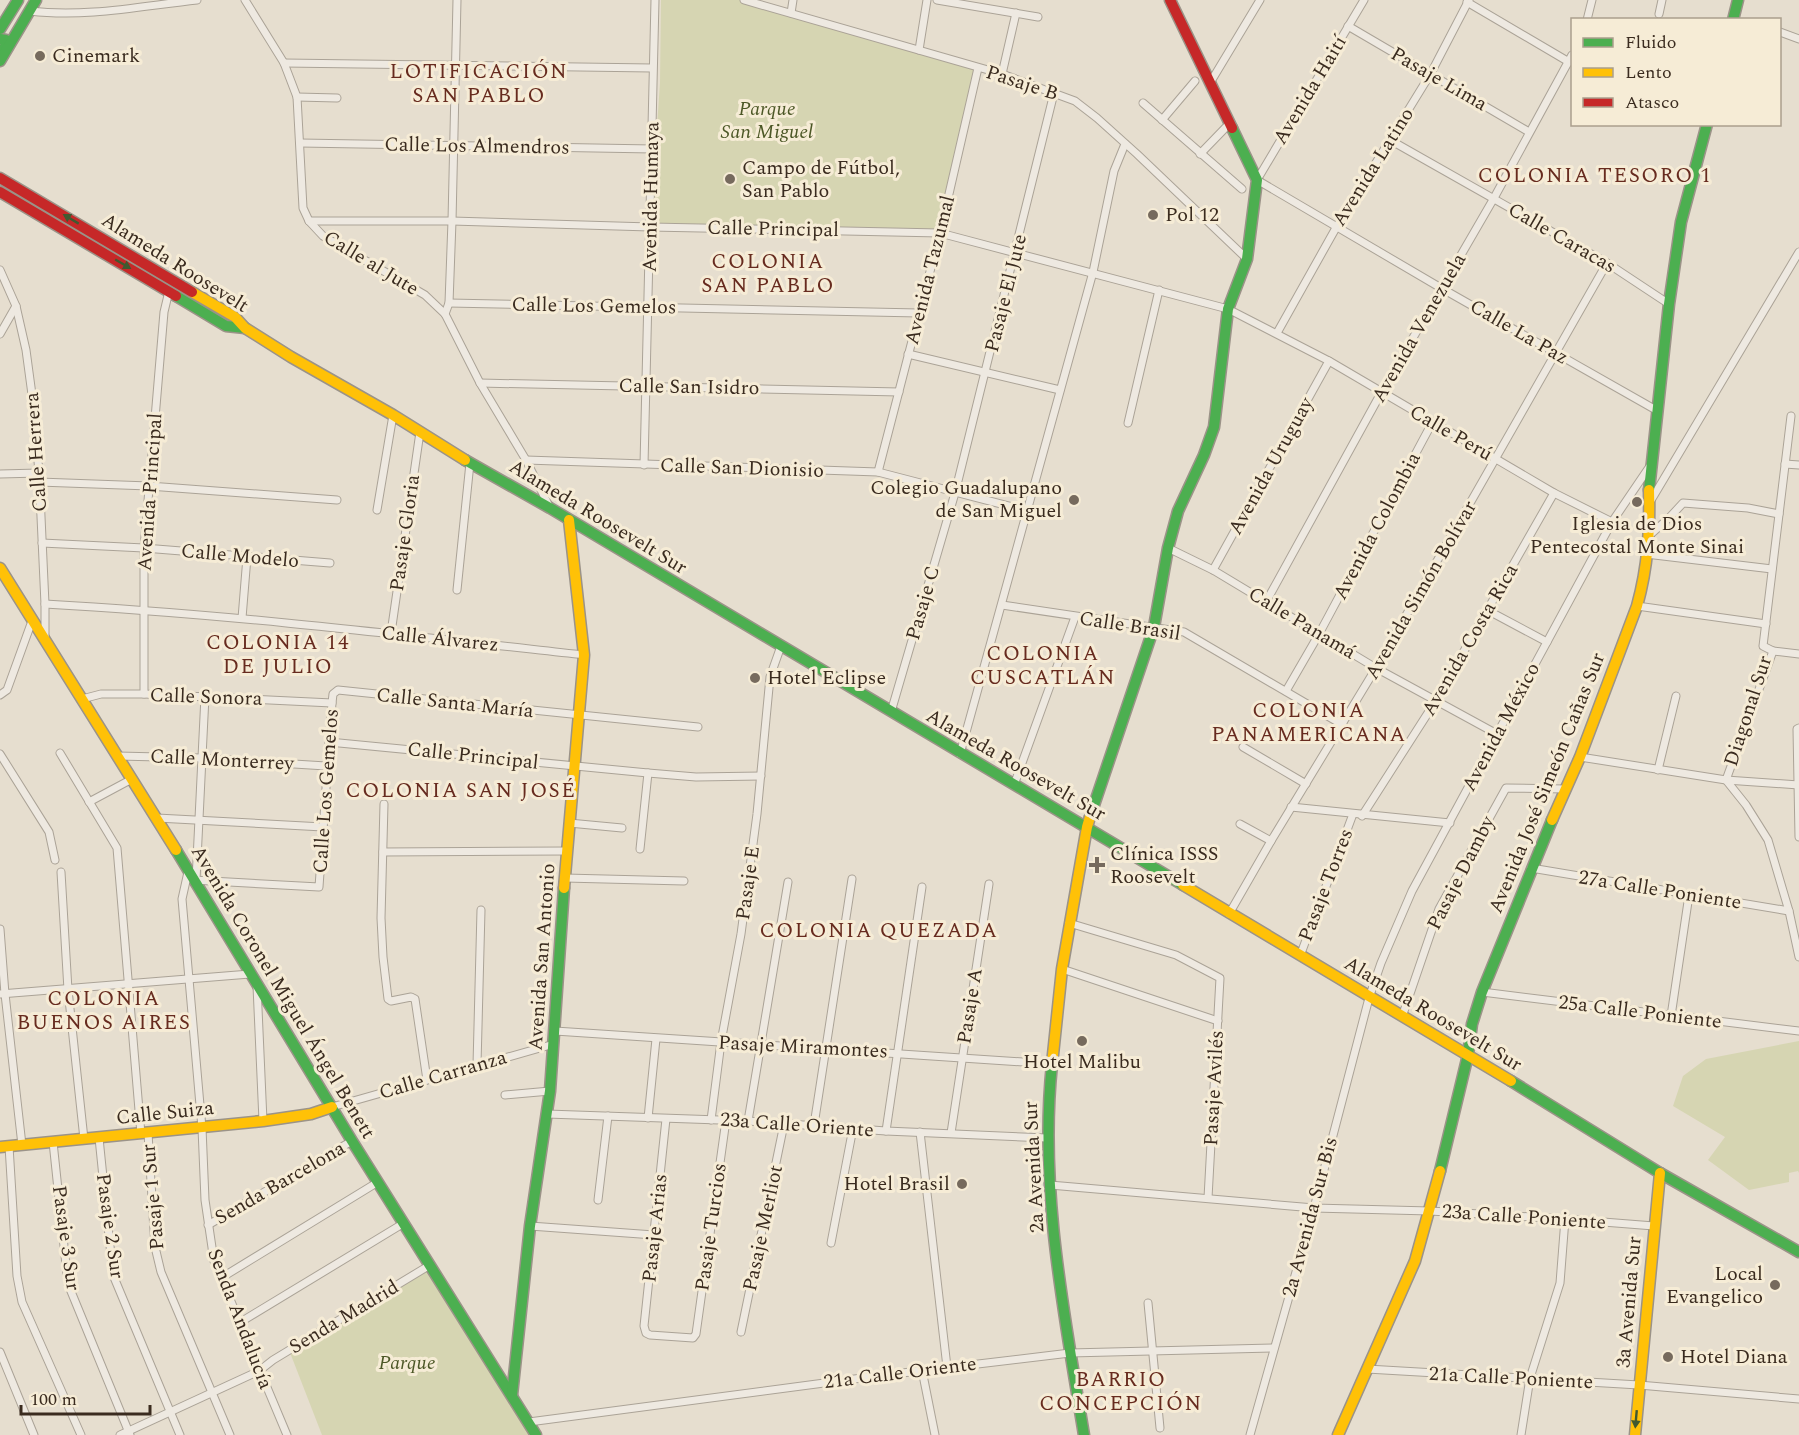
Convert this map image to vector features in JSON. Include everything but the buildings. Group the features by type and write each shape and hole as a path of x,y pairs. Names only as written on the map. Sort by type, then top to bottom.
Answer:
{"main road":[{"path":"18,0 3,25 7,33 14,34 19,30"},
{"path":"1,59 36,0"},
{"path":"1170,0 1210,83 1226,127 1257,180"},
{"path":"1737,18 1738,0"},
{"path":"0,39 6,40 1,59"},
{"name":"Avenida José Simeón Cañas Sur","path":"1338,1435 1415,1261 1430,1210 1468,1055 1472,1024 1482,992 1580,757 1637,606 1643,584 1650,535 1651,464 1669,304 1681,222 1706,126"},
{"name":"Alameda Roosevelt","path":"0,177 235,317 245,328"},
{"name":"2a Avenida Sur","path":"1084,1435 1062,1305 1047,1138 1048,1102 1062,969 1087,827 1154,627 1168,548 1178,511 1204,456 1214,427 1228,309 1247,259 1257,180"},
{"name":"Alameda Roosevelt","path":"0,192 226,326 245,328"},
{"name":"Alameda Roosevelt Sur","path":"245,328 1087,827 1660,1173 1799,1252"},
{"name":"Avenida San Antonio","path":"512,1395 530,1226 550,1091 569,824 584,655 568,520"},
{"name":"Avenida Coronel Miguel Ángel Benett","path":"0,568 157,818 352,1141 536,1435"},
{"name":"Calle Suiza","path":"5,1147 263,1121 311,1114 332,1107"},
{"name":"3a Avenida Sur","path":"1635,1435 1660,1173"}],"street":[{"path":"30,11 51,14 92,12 197,0"},
{"name":"Calle al Jute","path":"245,0 284,63 297,98 303,208 309,221 323,236 425,294 445,314 480,383 526,460 550,508"},
{"path":"445,314 449,303 457,0"},
{"name":"Avenida Humaya","path":"644,465 655,0"},
{"name":"Pasaje B","path":"744,0 1002,74 1075,101 1097,118 1247,259"},
{"path":"790,13 793,0"},
{"path":"919,50 927,0"},
{"path":"937,0 1038,17"},
{"path":"1210,83 1260,0"},
{"name":"Avenida Haití","path":"1257,180 1364,0"},
{"path":"1588,18 1592,0"},
{"path":"1659,14 1662,0"},
{"path":"1468,1 1571,58"},
{"name":"Avenida Latino","path":"1277,333 1336,226 1431,73 1468,1"},
{"path":"1002,74 1016,13"},
{"name":"Pasaje Lima","path":"1348,26 1529,132"},
{"path":"1781,33 1799,39"},
{"name":"Avenida Venezuela","path":"1266,602 1381,393 1494,198 1571,58"},
{"path":"284,63 652,68"},
{"name":"Avenida Tazumal","path":"878,472 940,232 978,68"},
{"path":"1162,120 1195,81"},
{"name":"Pasaje El Jute","path":"955,493 1054,93"},
{"path":"297,98 337,98"},
{"path":"1143,103 1242,189"},
{"path":"1200,154 1226,127"},
{"name":"Calle Caracas","path":"1390,140 1607,263 1669,304"},
{"name":"Calle Los Almendros","path":"300,143 653,149"},
{"path":"960,753 1093,272 1114,171 1125,144"},
{"name":"Calle La Paz","path":"1257,180 1656,410"},
{"name":"Calle Principal","path":"309,221 452,221 940,232 1228,309"},
{"path":"1650,502 1799,252"},
{"name":"Avenida Simón Bolívar","path":"1229,914 1291,807 1343,725 1607,263"},
{"name":"Calle Herrera","path":"0,270 16,306 32,392 39,473 45,639"},
{"path":"1128,423 1159,290"},
{"name":"Avenida Principal","path":"144,694 144,548 164,312 169,291"},
{"name":"Calle Los Gemelos","path":"449,303 919,313"},
{"path":"0,334 16,306"},
{"name":"Calle Perú","path":"1228,309 1329,361 1554,493 1612,522"},
{"path":"909,354 1060,390"},
{"name":"Avenida Uruguay","path":"1213,570 1329,361"},
{"name":"Calle San Isidro","path":"480,383 899,392"},
{"path":"377,510 393,415"},
{"name":"Diagonal Sur","path":"1791,416 1763,646 1773,651 1726,780 1746,805 1768,840 1789,910 1799,957"},
{"name":"Avenida Colombia","path":"1286,691 1432,423"},
{"name":"Pasaje Gloria","path":"391,633 420,432"},
{"name":"Calle San Dionisio","path":"526,460 878,472 1028,511"},
{"path":"457,590 470,463"},
{"name":"Avenida México","path":"1369,998 1381,963 1412,891 1612,522 1651,464"},
{"path":"1785,464 1799,465"},
{"path":"0,474 39,473"},
{"path":"39,482 149,486 337,500"},
{"name":"Pasaje C","path":"891,712 955,493"},
{"name":"Avenida Costa Rica","path":"1362,816 1435,702 1554,493"},
{"path":"1650,535 1683,502 1748,508 1779,514"},
{"name":"Calle Modelo","path":"42,543 144,548 330,563"},
{"name":"Calle Panamá","path":"1168,548 1213,570 1376,668 1497,734"},
{"path":"1646,554 1772,569"},
{"path":"242,618 247,556"},
{"name":"Calle Álvarez","path":"45,604 143,609 242,618 584,655"},
{"name":"Calle Brasil","path":"1002,605 1184,632 1343,725"},
{"path":"1637,606 1766,624"},
{"path":"1487,610 1547,642"},
{"path":"1014,785 1075,617"},
{"path":"0,695 7,690 32,621"},
{"name":"Pasaje E","path":"711,1120 721,1042 741,934 761,776 770,677 781,646"},
{"path":"1773,651 1799,654"},
{"name":"Calle Santa María","path":"333,694 338,690 698,727"},
{"name":"Calle Sonora","path":"82,699 101,694 144,694 332,703"},
{"name":"Calle Los Gemelos","path":"192,878 317,887 320,885 326,766 333,694"},
{"name":"Senda Andalucía","path":"205,696 199,820 192,878 182,899 208,1225 214,1261 287,1435"},
{"path":"1658,770 1676,696"},
{"path":"1799,728 1797,729 1799,837"},
{"name":"Calle Principal","path":"329,742 696,777 761,776"},
{"path":"1243,747 1306,784"},
{"name":"Pasaje 1 Sur","path":"60,753 117,848 127,985 155,1247 161,1272 230,1435"},
{"path":"0,754 49,832 55,860"},
{"name":"Calle Monterrey","path":"118,756 201,758 326,766"},
{"path":"1580,757 1726,780 1799,785"},
{"path":"640,849 648,773"},
{"path":"89,802 132,779"},
{"name":"Pasaje Damby","path":"1402,1017 1439,909 1506,788 1565,789"},
{"path":"384,804 381,936 388,999 391,1001 411,997 415,999 427,1080"},
{"path":"1291,807 1362,816 1449,823"},
{"name":"Pasaje Torres","path":"1300,956 1353,814"},
{"path":"157,818 323,827"},
{"path":"569,824 622,828"},
{"path":"1240,824 1271,841"},
{"path":"383,852 567,851"},
{"name":"27a Calle Poniente","path":"1532,868 1789,910"},
{"path":"61,872 68,990 84,1139"},
{"path":"565,878 684,881"},
{"path":"814,1125 852,879"},
{"path":"748,1121 788,882"},
{"name":"Pasaje A","path":"951,1134 989,884"},
{"path":"886,1131 922,887"},
{"path":"1671,1016 1689,895"},
{"path":"477,1065 481,910"},
{"name":"Pasaje Avilés","path":"1069,923 1176,955 1220,978 1208,1198"},
{"path":"0,929 2,994 22,1145"},
{"path":"1062,969 1218,1021"},
{"path":"2,994 250,974"},
{"path":"257,984 263,1121"},
{"name":"25a Calle Poniente","path":"1482,992 1799,1031"},
{"name":"2a Avenida Sur Bis","path":"1250,1435 1314,1208 1369,998"},
{"name":"Pasaje Miramontes","path":"555,1031 1052,1064"},
{"path":"648,1118 656,1039"},
{"name":"Calle Carranza","path":"332,1107 554,1044"},
{"path":"505,1095 550,1091"},
{"name":"23a Calle Oriente","path":"547,1114 748,1121 886,1131 1047,1138"},
{"path":"598,1200 608,1116"},
{"name":"Pasaje Arias","path":"650,1335 646,1333 644,1326 666,1119"},
{"name":"Pasaje Turcios","path":"650,1335 693,1338 696,1334 726,1120"},
{"name":"Pasaje Merliot","path":"741,1332 784,1124"},
{"path":"831,1243 853,1128"},
{"path":"920,1132 947,1367"},
{"name":"Pasaje 2 Sur","path":"99,1138 113,1275 180,1435"},
{"name":"Senda Barcelona","path":"208,1225 352,1141"},
{"name":"Pasaje 3 Sur","path":"53,1142 68,1284 130,1433"},
{"path":"5,1147 17,1276 22,1302 81,1435"},
{"path":"221,1278 378,1182"},
{"path":"1050,1185 1314,1208 1430,1210"},
{"name":"23a Calle Poniente","path":"1430,1210 1654,1226"},
{"path":"1521,1435 1530,1378 1560,1283 1565,1219"},
{"path":"239,1323 404,1223"},
{"path":"530,1226 654,1235"},
{"name":"Senda Madrid","path":"120,1435 130,1433 259,1371 273,1360 430,1265"},
{"path":"1148,1303 1160,1428"},
{"name":"21a Calle Oriente","path":"529,1422 922,1370 1070,1353 1274,1348"},
{"path":"0,1352 34,1435"},
{"name":"21a Calle Poniente","path":"1367,1369 1639,1385 1799,1399"},
{"path":"922,1370 935,1435"}],"green space":[{"name":"Parque San Miguel","path":"661,0 742,0 978,68 940,233 650,227 660,83"},
{"path":"1799,1041 1799,1173 1798,1171 1789,1173 1789,1182 1749,1190 1708,1160 1725,1137 1673,1106 1683,1076 1706,1059"},
{"name":"Parque","path":"430,1265 536,1435 322,1435 289,1350"}],"traffic: fast":[{"path":"0,29 18,0"},
{"path":"0,61 36,0"},
{"path":"1734,18 1738,0"},
{"path":"0,39 6,40 4,51"},
{"path":"1649,490 1669,304 1681,222 1706,126"},
{"path":"1090,817 1154,627 1168,548 1178,511 1204,455 1214,427 1228,309 1247,259 1257,180 1232,128"},
{"path":"176,296 226,326 245,328"},
{"path":"465,460 550,508 1183,885"},
{"path":"1440,1171 1468,1055 1472,1024 1482,992 1552,820"},
{"path":"176,850 352,1141 536,1435"},
{"path":"512,1395 530,1226 550,1091 564,888"},
{"path":"1052,1064 1049,1111 1051,1204 1062,1297 1084,1435"},
{"path":"1511,1081 1660,1173 1799,1252"}],"traffic: slow":[{"path":"192,292 235,317 245,328 291,357 393,415 465,460"},
{"path":"1552,820 1580,757 1637,606 1648,548 1649,490"},
{"path":"564,888 584,655 569,520"},
{"path":"0,568 176,850"},
{"path":"1052,1064 1062,969 1090,817"},
{"path":"1183,885 1511,1081"},
{"path":"0,1147 263,1121 311,1114 332,1107"},
{"path":"1338,1435 1415,1261 1440,1171"},
{"path":"1635,1435 1660,1173"}],"traffic: jam":[{"path":"1170,0 1232,128"},
{"path":"0,178 192,292"},
{"path":"0,192 176,296"}],"place":[{"name":"Cinemark","path":"40,56"},
{"name":"Campo de Fútbol, San Pablo","path":"730,179"},
{"name":"Pol 12","path":"1153,215"},
{"name":"Colegio Guadalupano de San Miguel","path":"1074,500"},
{"name":"Iglesia de Dios Pentecostal Monte Sinai","path":"1637,502"},
{"name":"Hotel Eclipse","path":"755,678"},
{"name":"Clínica ISSS Roosevelt","path":"1097,865"},
{"name":"Hotel Malibu","path":"1082,1041"},
{"name":"Hotel Brasil","path":"962,1184"},
{"name":"Local Evangelico","path":"1775,1285"},
{"name":"Hotel Diana","path":"1668,1357"}],"district":[{"name":"LOTIFICACIÓN SAN PABLO","path":"479,84"},
{"name":"COLONIA TESORO 1","path":"1595,176"},
{"name":"COLONIA SAN PABLO","path":"768,274"},
{"name":"COLONIA 14 DE JULIO","path":"278,655"},
{"name":"COLONIA CUSCATLÁN","path":"1043,666"},
{"name":"COLONIA PANAMERICANA","path":"1309,723"},
{"name":"COLONIA SAN JOSÉ","path":"461,791"},
{"name":"COLONIA QUEZADA","path":"879,931"},
{"name":"COLONIA BUENOS AIRES","path":"104,1011"},
{"name":"BARRIO CONCEPCIÓN","path":"1121,1392"}]}
